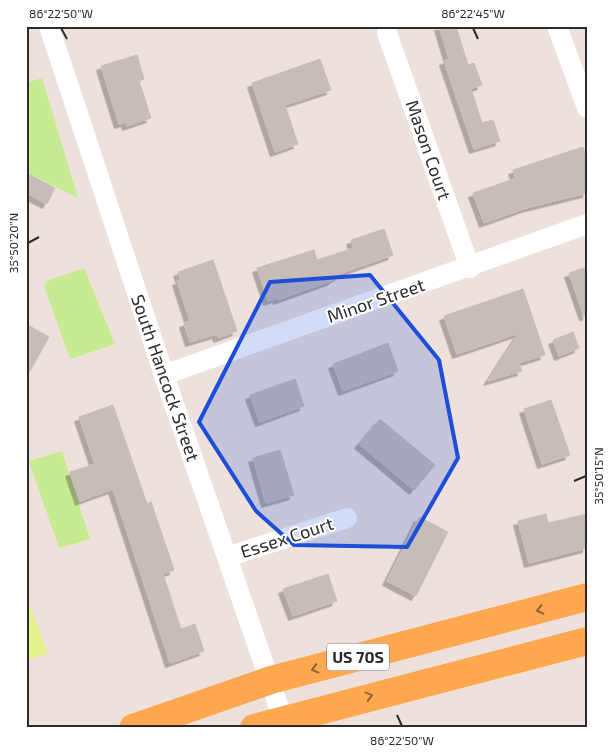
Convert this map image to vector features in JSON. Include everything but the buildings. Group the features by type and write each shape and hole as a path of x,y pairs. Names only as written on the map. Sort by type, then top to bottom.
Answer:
{"main road":[{"name":"US 70S","path":"133,728 271,680 587,598"},
{"name":"US 70S","path":"254,728 285,723 587,641"}],"street":[{"name":"South Hancock Street","path":"49,26 164,375 285,723"},
{"path":"557,26 587,108"},
{"name":"Mason Court","path":"387,33 470,268"},
{"name":"Minor Street","path":"164,375 470,268 587,224"},
{"name":"Essex Court","path":"227,557 347,518"}],"highlighted area":[{"path":"370,275 439,360 458,458 407,547 294,545 256,511 199,422 270,282"}],"green space":[{"path":"42,78 78,198 26,172 26,83"},
{"path":"84,268 115,344 70,359 44,286 47,281"},
{"path":"62,451 90,539 59,548 29,461"},
{"path":"26,596 48,653 26,660"}]}
